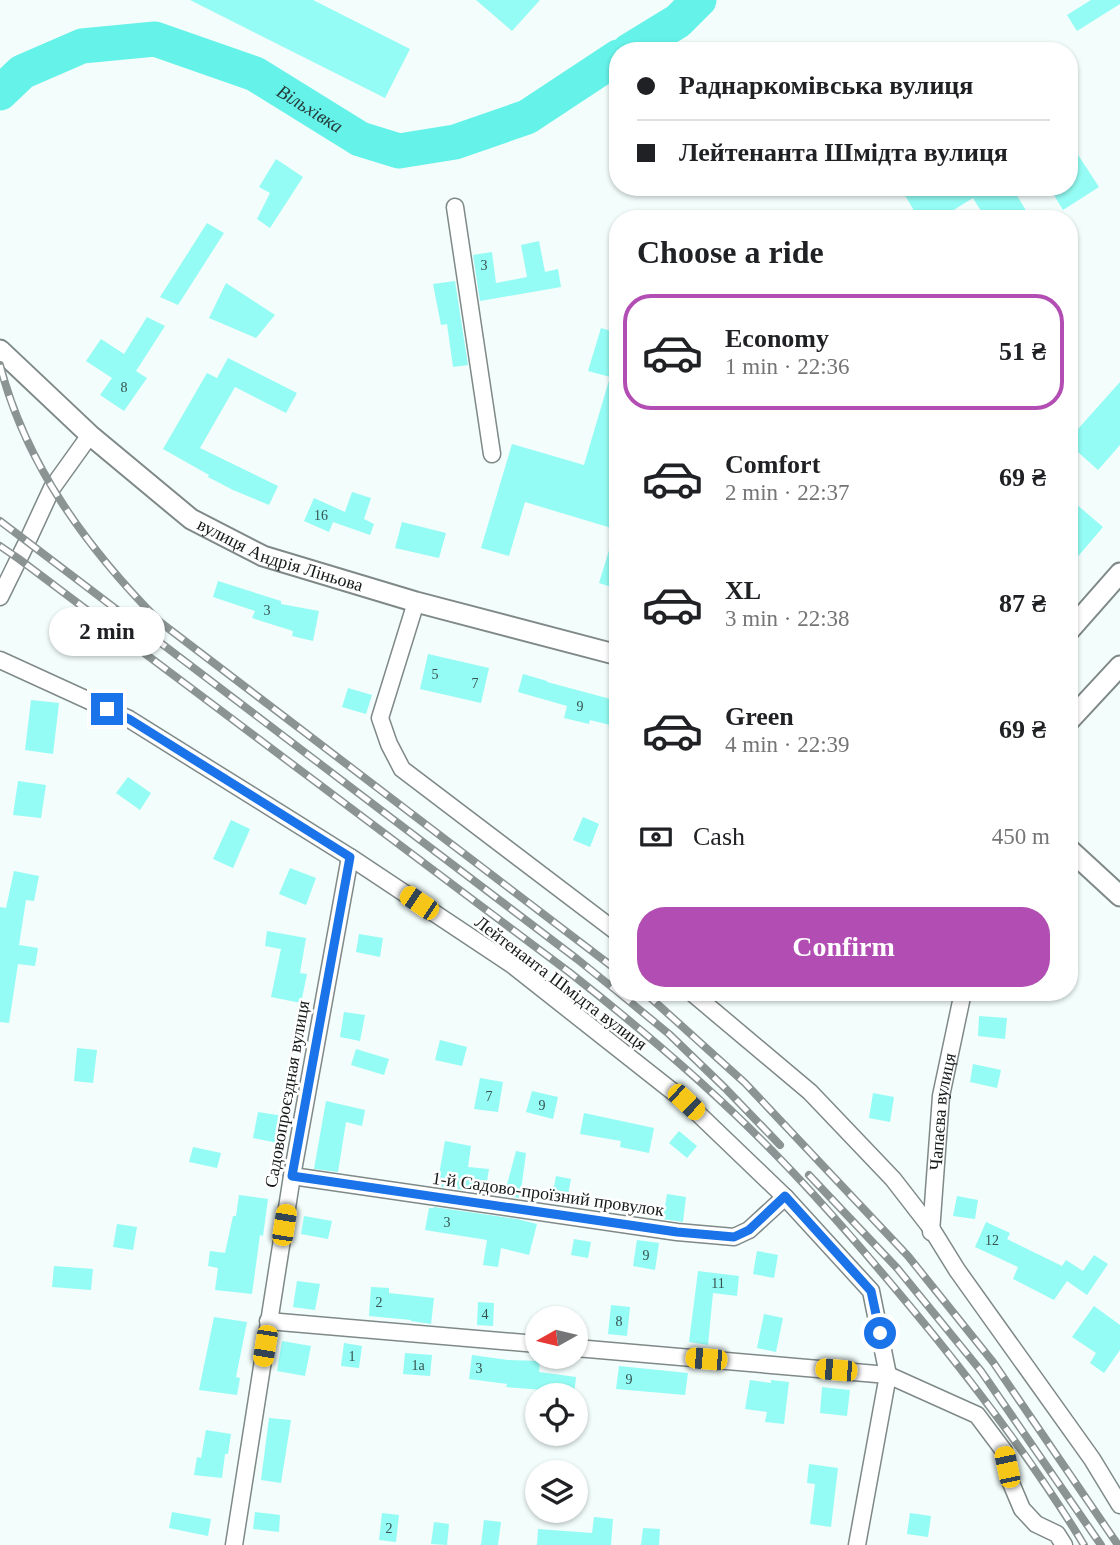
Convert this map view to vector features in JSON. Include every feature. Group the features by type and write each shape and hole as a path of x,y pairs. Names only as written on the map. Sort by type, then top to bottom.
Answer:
{"street":[{"path":"455,207 492,454"},
{"name":"вулиця Андрія Ліньова","path":"0,350 90,435 191,519 263,556 416,603 609,653"},
{"path":"0,597 52,488 90,435"},
{"path":"1078,621 1120,573"},
{"path":"416,603 380,718 402,769 609,926"},
{"name":"Лейтенанта Шмідта вулиця","path":"0,660 129,719 350,857 522,973 686,1102 785,1196 871,1291 888,1375"},
{"path":"1078,711 1120,666"},
{"name":"Садовопроєздная вулиця","path":"234,1545 292,1176 350,857"},
{"path":"1078,857 1120,896"},
{"path":"702,1001 810,1092 893,1179 1092,1459 1120,1505"},
{"name":"Чапаєва вулиця","path":"931,1231 941,1097 961,1001"},
{"name":"1-й Садово-проїзний провулок","path":"292,1176 677,1232 734,1237 749,1230 785,1196"},
{"path":"268,1321 525,1344"},
{"path":"588,1349 888,1375 977,1415 1004,1451 1011,1483 1022,1509 1035,1524 1057,1534 1064,1545"},
{"path":"857,1545 888,1375"}],"building":[{"path":"190,0 313,0 410,49 385,98"},
{"path":"476,0 540,0 512,31"},
{"path":"1091,0 1120,0 1120,4 1077,31 1067,15"},
{"path":"1078,155 1099,187 1063,210 1054,196 1078,196"},
{"path":"276,159 303,177 270,228 257,219 270,193 259,187"},
{"path":"905,196 1017,196 1026,210 980,210 973,198 954,210 914,210"},
{"path":"207,223 224,233 178,305 160,297"},
{"path":"539,241 545,272 558,269 561,287 480,301 473,255 492,252 496,283 527,277 521,245"},
{"path":"455,281 468,365 453,367 447,324 441,325 433,284"},
{"path":"226,283 275,315 256,338 209,318"},
{"path":"147,317 165,326 136,371 147,378 124,411 100,395 112,378 86,361 101,339 124,354"},
{"path":"601,328 609,330 609,377 588,371"},
{"path":"228,358 297,393 286,413 235,387 200,448 278,486 269,505 208,477 209,475 163,449 207,373 217,378"},
{"path":"609,380 609,527 525,502 509,556 481,548 512,444 584,465"},
{"path":"1120,382 1120,445 1098,470 1078,452 1078,429"},
{"path":"352,492 371,498 364,519 374,524 370,535 333,522 329,532 304,521 314,498 345,512"},
{"path":"1078,506 1103,527 1078,556"},
{"path":"402,522 446,533 439,558 395,548"},
{"path":"609,550 609,586 599,583"},
{"path":"218,581 281,601 281,604 319,611 313,641 292,636 293,631 252,618 255,611 213,597"},
{"path":"428,654 489,668 481,703 420,689"},
{"path":"523,674 609,699 609,725 590,720 589,724 564,718 567,706 518,692"},
{"path":"348,688 372,695 366,714 342,707"},
{"path":"31,700 59,703 53,754 25,750"},
{"path":"128,777 151,793 140,810 116,793"},
{"path":"18,781 46,785 41,818 13,815"},
{"path":"583,817 599,824 590,847 573,840"},
{"path":"231,820 250,829 233,868 213,859"},
{"path":"290,868 316,878 306,905 279,894"},
{"path":"14,871 39,876 34,901 26,900 19,945 38,948 35,966 18,964 9,1023 0,1022 0,907 6,908"},
{"path":"267,931 306,938 300,973 307,974 301,1003 271,997 281,949 265,946"},
{"path":"359,934 383,938 380,957 356,952"},
{"path":"344,1012 365,1015 360,1041 340,1037"},
{"path":"979,1016 1007,1018 1005,1039 978,1036"},
{"path":"440,1040 467,1047 462,1066 435,1060"},
{"path":"77,1048 97,1050 93,1083 74,1081"},
{"path":"356,1049 389,1059 384,1075 351,1065"},
{"path":"973,1064 1001,1070 997,1088 970,1082"},
{"path":"480,1078 503,1082 498,1112 474,1109"},
{"path":"532,1091 558,1097 553,1119 526,1112"},
{"path":"873,1093 894,1097 890,1122 869,1118"},
{"path":"326,1101 365,1110 362,1126 346,1122 338,1172 314,1169"},
{"path":"258,1112 283,1116 278,1143 253,1138"},
{"path":"584,1113 654,1128 649,1153 620,1147 621,1141 580,1134"},
{"path":"679,1131 697,1146 687,1158 669,1143"},
{"path":"445,1141 471,1146 468,1167 489,1169 485,1193 437,1186"},
{"path":"193,1147 221,1153 217,1168 189,1162"},
{"path":"516,1151 526,1153 520,1198 504,1196"},
{"path":"556,1176 571,1179 566,1205 551,1202"},
{"path":"667,1194 686,1197 683,1222 663,1219"},
{"path":"239,1195 268,1199 252,1294 215,1290 218,1268 208,1266 210,1251 225,1253"},
{"path":"957,1196 978,1200 975,1219 953,1216"},
{"path":"429,1208 537,1224 529,1255 501,1248 498,1267 483,1265 487,1240 425,1230"},
{"path":"304,1216 332,1221 328,1239 301,1234"},
{"path":"986,1222 1010,1233 1007,1239 1062,1266 1066,1260 1083,1271 1094,1255 1108,1264 1087,1295 1067,1281 1054,1300 1013,1279 1018,1267 975,1247"},
{"path":"117,1224 137,1227 133,1250 113,1247"},
{"path":"574,1239 591,1242 588,1258 571,1255"},
{"path":"637,1240 659,1243 655,1270 633,1266"},
{"path":"757,1251 778,1255 774,1278 753,1274"},
{"path":"54,1266 93,1269 91,1290 52,1287"},
{"path":"698,1271 739,1276 737,1296 713,1293 708,1345 689,1342"},
{"path":"297,1281 320,1284 315,1310 293,1307"},
{"path":"371,1287 389,1288 389,1293 434,1298 431,1324 369,1316"},
{"path":"478,1302 494,1303 493,1326 477,1325"},
{"path":"611,1305 630,1307 627,1336 608,1334"},
{"path":"1094,1306 1120,1325 1120,1350 1104,1373 1090,1363 1096,1353 1072,1337"},
{"path":"764,1314 783,1318 776,1352 757,1348"},
{"path":"214,1317 247,1322 236,1377 240,1378 237,1395 199,1390"},
{"path":"282,1341 311,1346 305,1376 277,1371"},
{"path":"344,1343 362,1346 359,1368 341,1366"},
{"path":"405,1353 432,1355 430,1376 403,1374"},
{"path":"472,1355 525,1361 525,1369 539,1369 539,1372 576,1377 575,1383 525,1383 525,1388 469,1379"},
{"path":"619,1366 688,1373 685,1395 616,1389"},
{"path":"750,1380 789,1382 784,1424 765,1422 767,1412 745,1409"},
{"path":"822,1387 850,1390 847,1416 820,1413"},
{"path":"269,1418 291,1420 281,1483 261,1480"},
{"path":"206,1430 231,1434 222,1478 194,1475 197,1457 201,1458"},
{"path":"809,1464 838,1468 831,1527 810,1524 815,1484 807,1483"},
{"path":"172,1512 211,1519 208,1536 169,1528"},
{"path":"255,1512 280,1515 279,1532 253,1529"},
{"path":"382,1513 399,1515 396,1542 379,1540"},
{"path":"910,1513 931,1516 928,1537 907,1534"},
{"path":"594,1517 613,1519 611,1545 537,1545 538,1529 592,1533"},
{"path":"484,1520 501,1522 498,1545 481,1545"},
{"path":"434,1522 449,1524 447,1545 431,1544"},
{"path":"643,1528 660,1529 659,1545 641,1545"}],"waterway":[{"name":"Вільхівка","path":"644,42 678,21 699,0"},
{"name":"Вільхівка","path":"0,93 22,72 82,46 155,39 255,74 360,139 399,151 455,142 527,117 609,63"}],"railway":[{"path":"0,365 11,402 26,437 63,504 108,565 160,622 609,964"},
{"path":"0,521 609,985"},
{"path":"0,546 569,972 706,1087 803,1183 918,1316 1013,1439 1084,1545"},
{"path":"629,1001 669,1034 780,1145"},
{"path":"654,1001 745,1083 908,1256 993,1362 1118,1545"},
{"path":"809,1175 897,1268 981,1371 1101,1545"}],"route":[{"path":"107,709 129,719 350,857 292,1176 677,1232 734,1237 749,1230 785,1196 871,1291 880,1333"}]}
